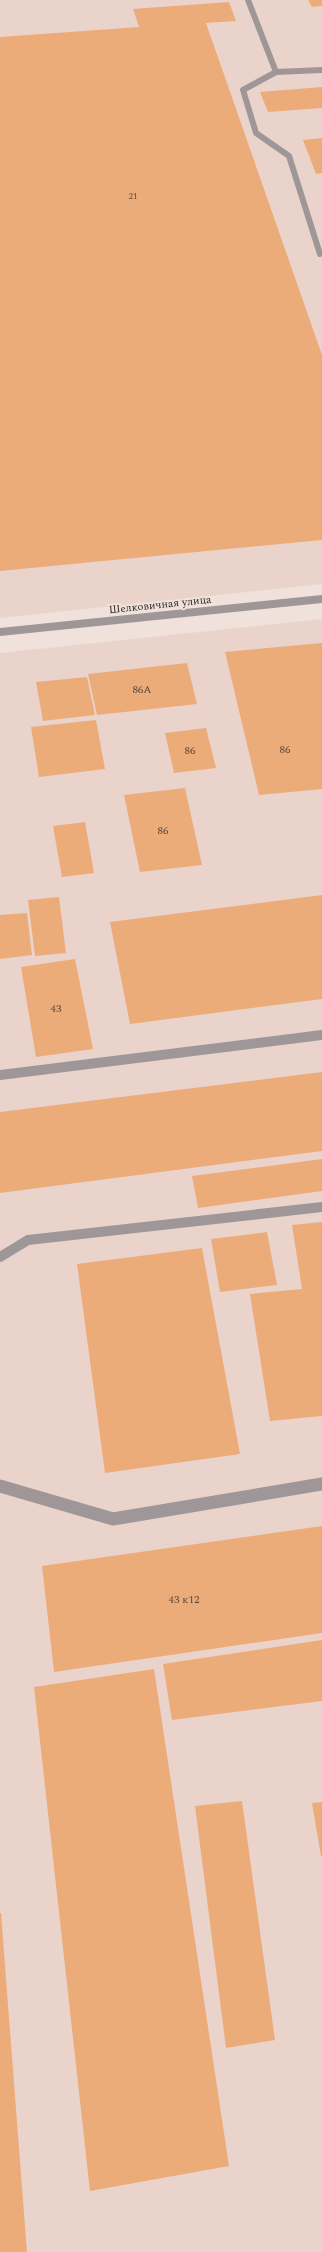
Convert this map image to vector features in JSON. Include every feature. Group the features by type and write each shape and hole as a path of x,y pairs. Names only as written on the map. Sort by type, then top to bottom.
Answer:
{"street":[{"path":"248,0 276,72"},
{"path":"320,254 289,156 256,133 243,90 276,72 322,70"},
{"name":"Шелковичная улица","path":"0,632 322,599"},
{"path":"0,1075 322,1035"},
{"path":"0,1257 28,1240 322,1207"},
{"path":"0,1486 113,1519 322,1484"}],"shaded area":[{"path":"0,0 322,0 322,584 0,618"},
{"path":"322,619 322,2252 0,2252 0,653"}],"building":[{"path":"308,0 322,0 322,6 312,7"},
{"path":"229,2 236,21 206,23 322,355 322,540 0,571 0,37 139,27 133,9"},
{"path":"322,87 322,108 268,112 260,92"},
{"path":"322,138 322,173 316,174 303,140"},
{"path":"322,643 322,789 259,795 225,652"},
{"path":"187,663 197,704 97,715 88,674"},
{"path":"87,677 95,715 43,721 36,682"},
{"path":"96,720 105,769 39,777 31,727"},
{"path":"206,728 216,768 174,773 165,733"},
{"path":"185,788 202,865 140,872 124,795"},
{"path":"85,822 94,873 62,877 53,826"},
{"path":"322,895 322,999 130,1024 110,922"},
{"path":"59,897 66,953 35,956 28,900"},
{"path":"27,913 32,955 0,959 0,915"},
{"path":"75,959 93,1049 36,1057 21,967"},
{"path":"322,1072 322,1151 0,1193 0,1112"},
{"path":"322,1159 322,1191 198,1208 192,1176"},
{"path":"322,1222 322,1416 270,1421 250,1294 302,1289 292,1225"},
{"path":"267,1232 277,1285 220,1292 211,1239"},
{"path":"202,1248 240,1454 105,1473 77,1264"},
{"path":"322,1526 322,1633 54,1672 42,1566"},
{"path":"322,1640 322,1701 172,1720 163,1664"},
{"path":"154,1669 229,2166 90,2191 34,1687"},
{"path":"242,1801 275,2040 226,2048 195,1806"},
{"path":"322,1802 322,1856 321,1856 312,1803"},
{"path":"1,1913 27,2252 0,2252"}]}
